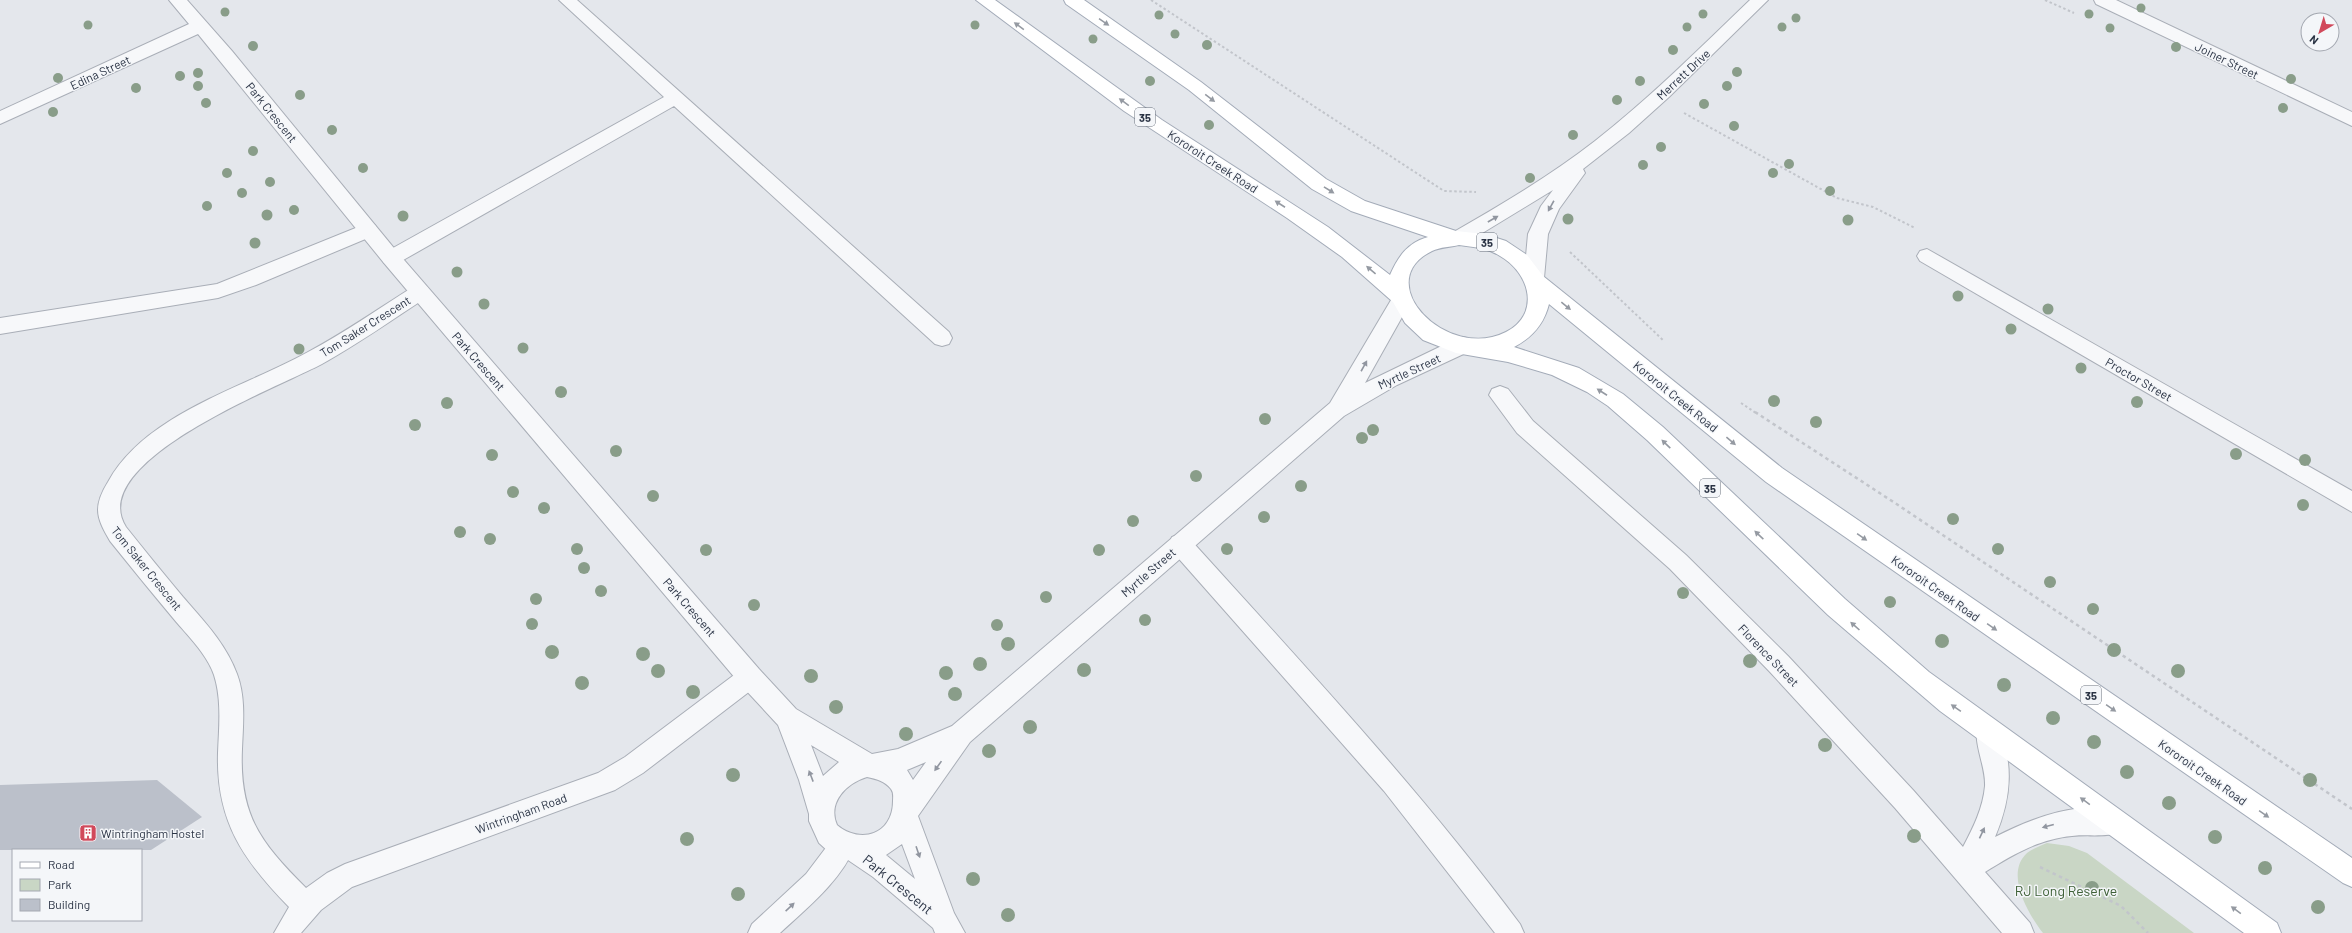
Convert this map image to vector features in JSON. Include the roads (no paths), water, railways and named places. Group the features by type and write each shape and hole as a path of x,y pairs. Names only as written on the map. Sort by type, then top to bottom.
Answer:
{"main road":[{"name":"Kororoit Creek Road","path":"984,0 1149,120 1330,238 1375,273 1400,299"},
{"name":"35","path":"1072,0 1194,86 1319,184 1346,200 1368,210 1456,238 1485,241 1520,259 1535,280 1540,300 1535,318 1530,325 1514,338 1504,342 1481,347 1466,346"},
{"name":"35","path":"1456,238 1433,243 1409,257 1399,280 1400,299 1411,318 1429,333 1466,346 1528,359 1572,374 1618,403 1655,434 1830,604 1867,637 1949,703 2267,933"},
{"name":"Kororoit Creek Road","path":"1535,280 1774,475 2352,874"}],"street":[{"name":"Park Crescent","path":"177,0 391,258 750,677 787,717 871,766"},
{"name":"Merrett Drive","path":"1456,238 1509,210 1603,144 1657,98 1760,0"},
{"name":"Joiner Street","path":"2102,0 2352,120"},
{"name":"Edina Street","path":"0,118 200,26"},
{"name":"Merrett Drive","path":"1535,280 1540,229 1550,206 1565,184 1603,144"},
{"name":"Proctor Street","path":"1926,256 2352,502"},
{"name":"Myrtle Street","path":"1336,410 1356,380 1400,299"},
{"name":"Myrtle Street","path":"906,813 961,734 1336,410 1390,380 1466,346"},
{"name":"Florence Street","path":"1500,395 1522,424 1631,518 1731,615 1886,778 2020,933"},
{"name":"Park Crescent","path":"787,717 812,780 822,813"},
{"path":"1966,869 1990,818 1997,796 1997,774 1988,730"},
{"name":"Myrtle Street","path":"871,766 899,761 961,734"},
{"path":"871,766 888,769 898,778 906,789 906,813 895,833 878,846 865,849 847,847 829,835 822,813 827,793 835,781 854,768 871,766"},
{"name":"Park Crescent","path":"906,813 947,927"},
{"path":"1966,869 2019,837 2039,829 2065,823 2114,822"},
{"name":"Park Crescent","path":"847,847 882,868 947,927"}],"lane":[{"path":"567,0 942,338"},
{"path":"391,258 675,98"},
{"path":"0,326 218,291 249,280 368,230"},
{"name":"Tom Saker Crescent","path":"305,905 255,852 237,822 230,777 232,714 229,685 222,667 196,630 118,534 109,518 108,511 113,491 126,470 156,440 180,425 316,357 420,292"},
{"path":"1180,544 1355,739 1472,878 1511,933"},
{"name":"Wintringham Road","path":"287,933 305,905 330,886 364,869 606,782 634,765 750,677"},
{"path":"761,933 815,883 847,847"}],"place":[{"name":"Wintringham Hostel","path":"88,833"}],"park label":[{"name":"RJ Long Reserve","path":"2066,890"}]}
